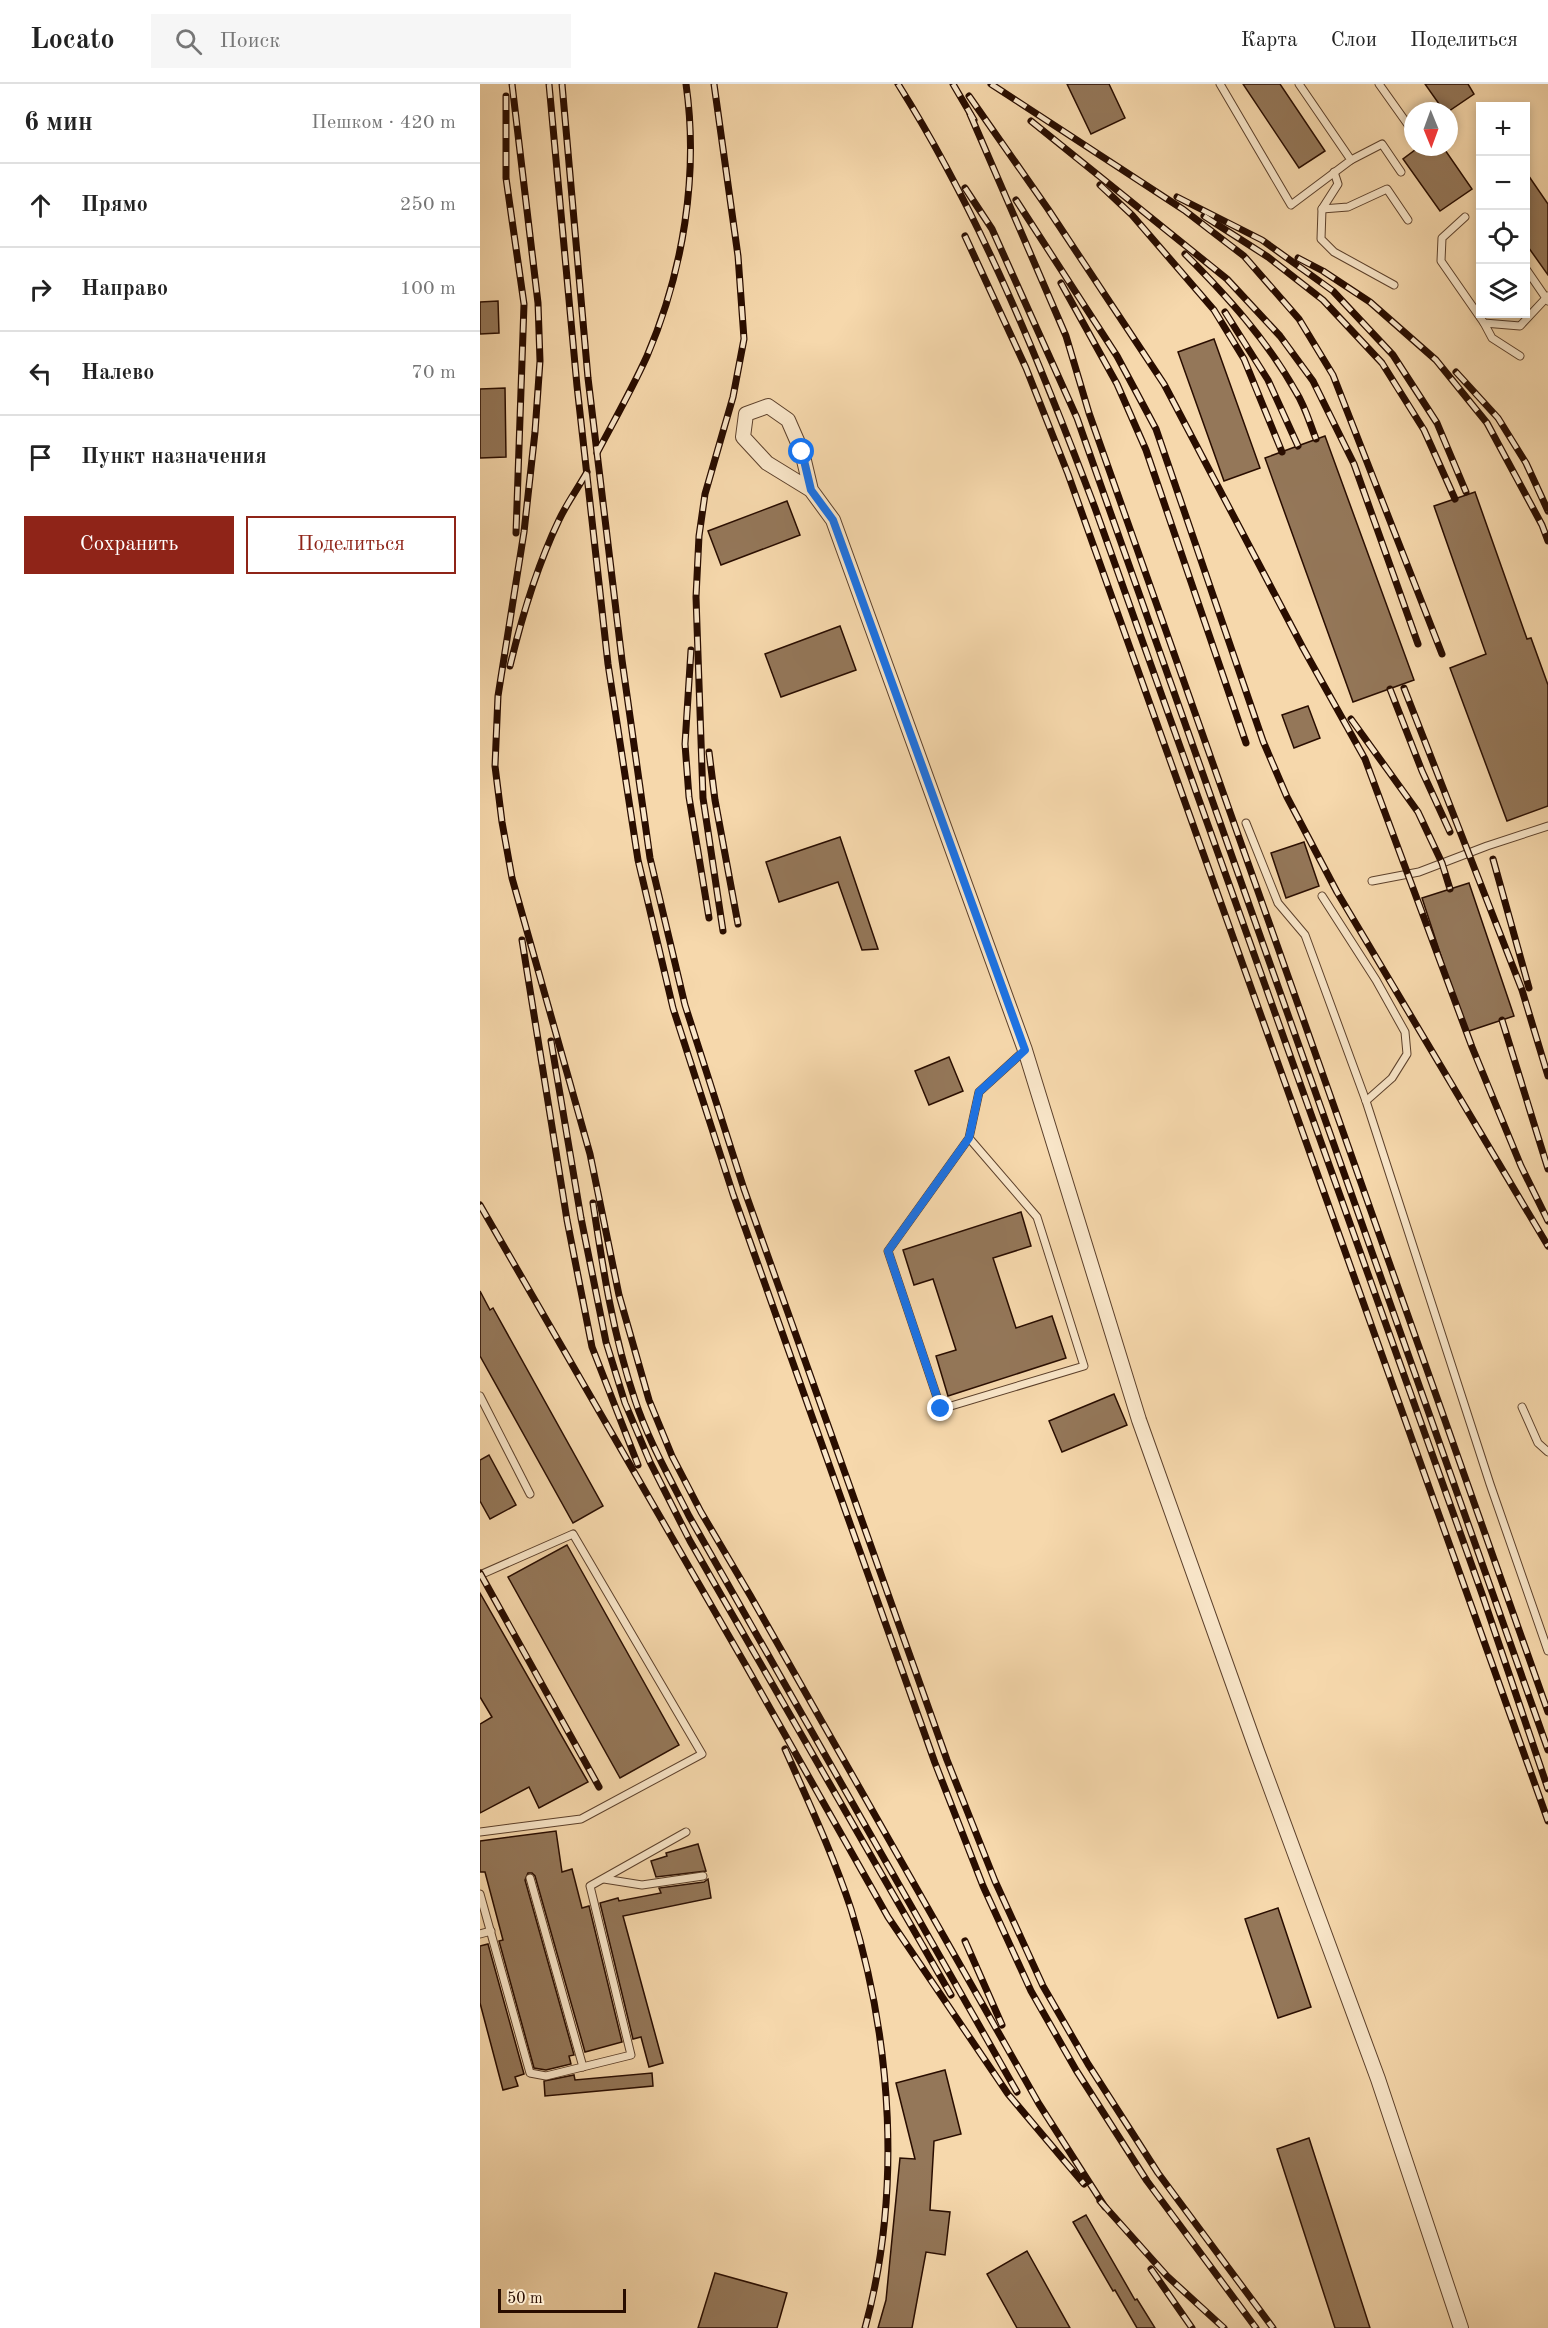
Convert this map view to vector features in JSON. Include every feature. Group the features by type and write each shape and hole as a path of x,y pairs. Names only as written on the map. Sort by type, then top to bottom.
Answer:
{"street":[{"path":"811,490 802,452 788,420 768,406 747,414 743,437 768,463 811,490 833,520 1025,1050 1139,1420 1257,1751 1378,2079 1461,2328"}],"lane":[{"path":"1220,84 1291,205 1351,160 1382,144 1401,172"},
{"path":"1299,84 1351,160"},
{"path":"1379,84 1404,119"},
{"path":"1334,172 1338,184 1322,209 1321,239 1334,252 1394,285"},
{"path":"1322,209 1348,207 1387,189 1408,220"},
{"path":"1465,217 1442,238 1441,261 1492,338 1520,356"},
{"path":"1484,323 1520,326 1547,298 1530,275"},
{"path":"1246,823 1256,853 1278,903 1305,935 1366,1101 1490,1484 1548,1651"},
{"path":"1372,882 1419,873 1487,846 1548,826"},
{"path":"1322,896 1376,980 1405,1032 1407,1054 1392,1078 1366,1101"},
{"path":"969,1138 1037,1217 1084,1366 941,1409 888,1251 969,1138 979,1092 1025,1050"},
{"path":"480,1396 530,1494"},
{"path":"1522,1407 1538,1443 1548,1452"},
{"path":"480,1575 573,1534 702,1754 581,1820 480,1832"},
{"path":"480,1894 530,2073 546,2076 631,2055 590,1887 686,1832"},
{"path":"604,1879 642,1885 703,1876"},
{"path":"530,1878 583,2067"},
{"path":"480,1934 491,1931"}],"building":[{"path":"1067,84 1109,84 1125,118 1091,134"},
{"path":"1243,84 1280,84 1325,151 1299,168"},
{"path":"1425,84 1468,84 1474,94 1458,105 1458,102 1438,102"},
{"path":"1407,156 1449,156 1472,189 1440,211 1403,159"},
{"path":"1530,178 1548,204 1548,275 1530,250"},
{"path":"498,301 499,333 480,334 480,302"},
{"path":"1214,339 1260,468 1224,481 1178,352"},
{"path":"505,388 506,457 480,458 480,389"},
{"path":"1325,436 1414,680 1353,702 1265,458"},
{"path":"1475,492 1527,639 1531,638 1548,685 1548,806 1507,821 1450,668 1486,654 1434,506"},
{"path":"787,501 800,535 721,565 708,531"},
{"path":"840,626 856,670 781,697 765,654"},
{"path":"1308,706 1320,738 1294,748 1282,715"},
{"path":"840,837 878,949 862,950 838,882 779,902 766,862"},
{"path":"1304,842 1319,886 1286,898 1271,853"},
{"path":"1469,883 1514,1016 1466,1032 1422,898"},
{"path":"949,1057 963,1091 929,1105 915,1071"},
{"path":"1021,1212 1031,1246 993,1258 1016,1328 1052,1316 1066,1358 948,1396 936,1356 956,1350 933,1279 914,1285 903,1250"},
{"path":"480,1291 490,1310 493,1308 603,1506 573,1523 480,1356"},
{"path":"1114,1394 1127,1425 1062,1452 1049,1421"},
{"path":"489,1455 516,1505 490,1519 480,1501 480,1460"},
{"path":"567,1545 679,1745 620,1778 508,1577"},
{"path":"480,1593 588,1782 539,1808 529,1787 480,1813 480,1724 492,1717 480,1697"},
{"path":"556,1831 562,1872 572,1869 582,1908 589,1906 622,2042 585,2052 535,1876 528,1873 525,1880 574,2055 569,2056 571,2064 546,2070 534,2068 499,1941 503,1940 485,1872 480,1872 480,1841"},
{"path":"698,1844 706,1871 656,1877 651,1861 667,1856 666,1853"},
{"path":"708,1879 711,1898 623,1916 663,2063 649,2067 641,2037 633,2039 600,1903 618,1898 619,1901 661,1893 659,1888 704,1882"},
{"path":"1278,1908 1311,2007 1278,2018 1245,1919"},
{"path":"488,1944 524,2074 515,2077 518,2086 503,2090 480,2003 480,1946"},
{"path":"945,2070 961,2134 934,2141 930,2210 950,2212 945,2255 926,2252 912,2328 878,2328 886,2300 900,2158 915,2159 896,2083"},
{"path":"652,2073 653,2086 545,2096 544,2081 574,2075 575,2080"},
{"path":"1309,2138 1370,2328 1335,2328 1277,2149"},
{"path":"1086,2215 1135,2300 1137,2299 1155,2328 1137,2328 1115,2290 1113,2291 1073,2222"},
{"path":"1027,2251 1070,2328 1017,2328 987,2274"},
{"path":"715,2273 787,2293 777,2328 698,2328"}],"railway":[{"path":"512,84 538,303 540,361 524,532 498,696 495,766 512,878 590,1154 619,1295 649,1400 672,1456 701,1512 1039,2104 1105,2207"},
{"path":"549,84 577,386 608,664 638,860 673,1008 733,1194 935,1763 983,1886 1031,1991 1076,2070 1147,2181 1256,2328"},
{"path":"562,84 588,378 622,660 650,858 685,1005 744,1189 947,1760 995,1881 1043,1986 1088,2064 1158,2173 1273,2328"},
{"path":"597,453 647,356 660,324 679,257 689,188 690,118 686,84"},
{"path":"714,84 738,256 744,339 733,397 705,494 699,536 696,597 703,798 723,931"},
{"path":"898,84 956,186 1007,291 1053,399 1095,508 1482,1594 1548,1789"},
{"path":"953,84 974,120"},
{"path":"991,84 1184,210 1244,256 1299,319 1333,375 1442,654"},
{"path":"506,96 506,178 524,304 516,533"},
{"path":"969,96 1048,209 1164,384 1303,648 1365,759 1472,1047 1521,1166 1548,1221"},
{"path":"970,114 1066,336 1089,413 1548,1712"},
{"path":"1031,121 1227,279 1280,336 1313,381 1354,464 1418,644"},
{"path":"1100,185 1132,215 1214,310 1244,359 1282,452"},
{"path":"965,188 992,229 1077,418 1548,1750"},
{"path":"1177,197 1262,240 1333,291 1393,355 1437,423 1466,492"},
{"path":"1016,200 1117,356 1156,429 1263,741 1287,797 1337,892 1548,1246"},
{"path":"1204,216 1268,257 1323,300 1382,363 1424,430 1455,499"},
{"path":"965,236 1026,368 1068,474 1548,1821"},
{"path":"1185,254 1231,302 1272,354 1299,397 1316,439"},
{"path":"1298,258 1323,271 1370,302 1436,360 1487,423 1542,525 1548,541"},
{"path":"1061,283 1117,384 1146,450 1246,743"},
{"path":"1225,312 1268,380 1298,446"},
{"path":"1456,372 1498,418 1526,463 1548,511"},
{"path":"510,666 525,610 551,537 587,472"},
{"path":"691,650 685,744 689,797 709,918"},
{"path":"1404,688 1522,990 1548,1076"},
{"path":"1390,689 1422,771 1450,832"},
{"path":"1351,719 1418,812 1442,863 1450,889"},
{"path":"709,752 715,800 738,924"},
{"path":"1493,859 1529,988"},
{"path":"522,940 567,1220 592,1347 638,1465"},
{"path":"1502,1020 1548,1169"},
{"path":"551,1041 581,1218 606,1342 625,1403 650,1462 690,1541 951,1995"},
{"path":"593,1203 605,1277 627,1376 653,1444 689,1516 1017,2092"},
{"path":"480,1205 888,1917 1008,2094 1084,2184"},
{"path":"480,1573 599,1787"},
{"path":"785,1749 844,1888 865,1960 876,2011 887,2117 888,2171 877,2276 865,2328"},
{"path":"965,1941 1002,2025"},
{"path":"1100,2201 1167,2276 1224,2328"},
{"path":"1151,2269 1192,2328"}],"route":[{"path":"802,452 811,490 833,520 1025,1050 979,1092 969,1138 888,1251 941,1409"}]}
